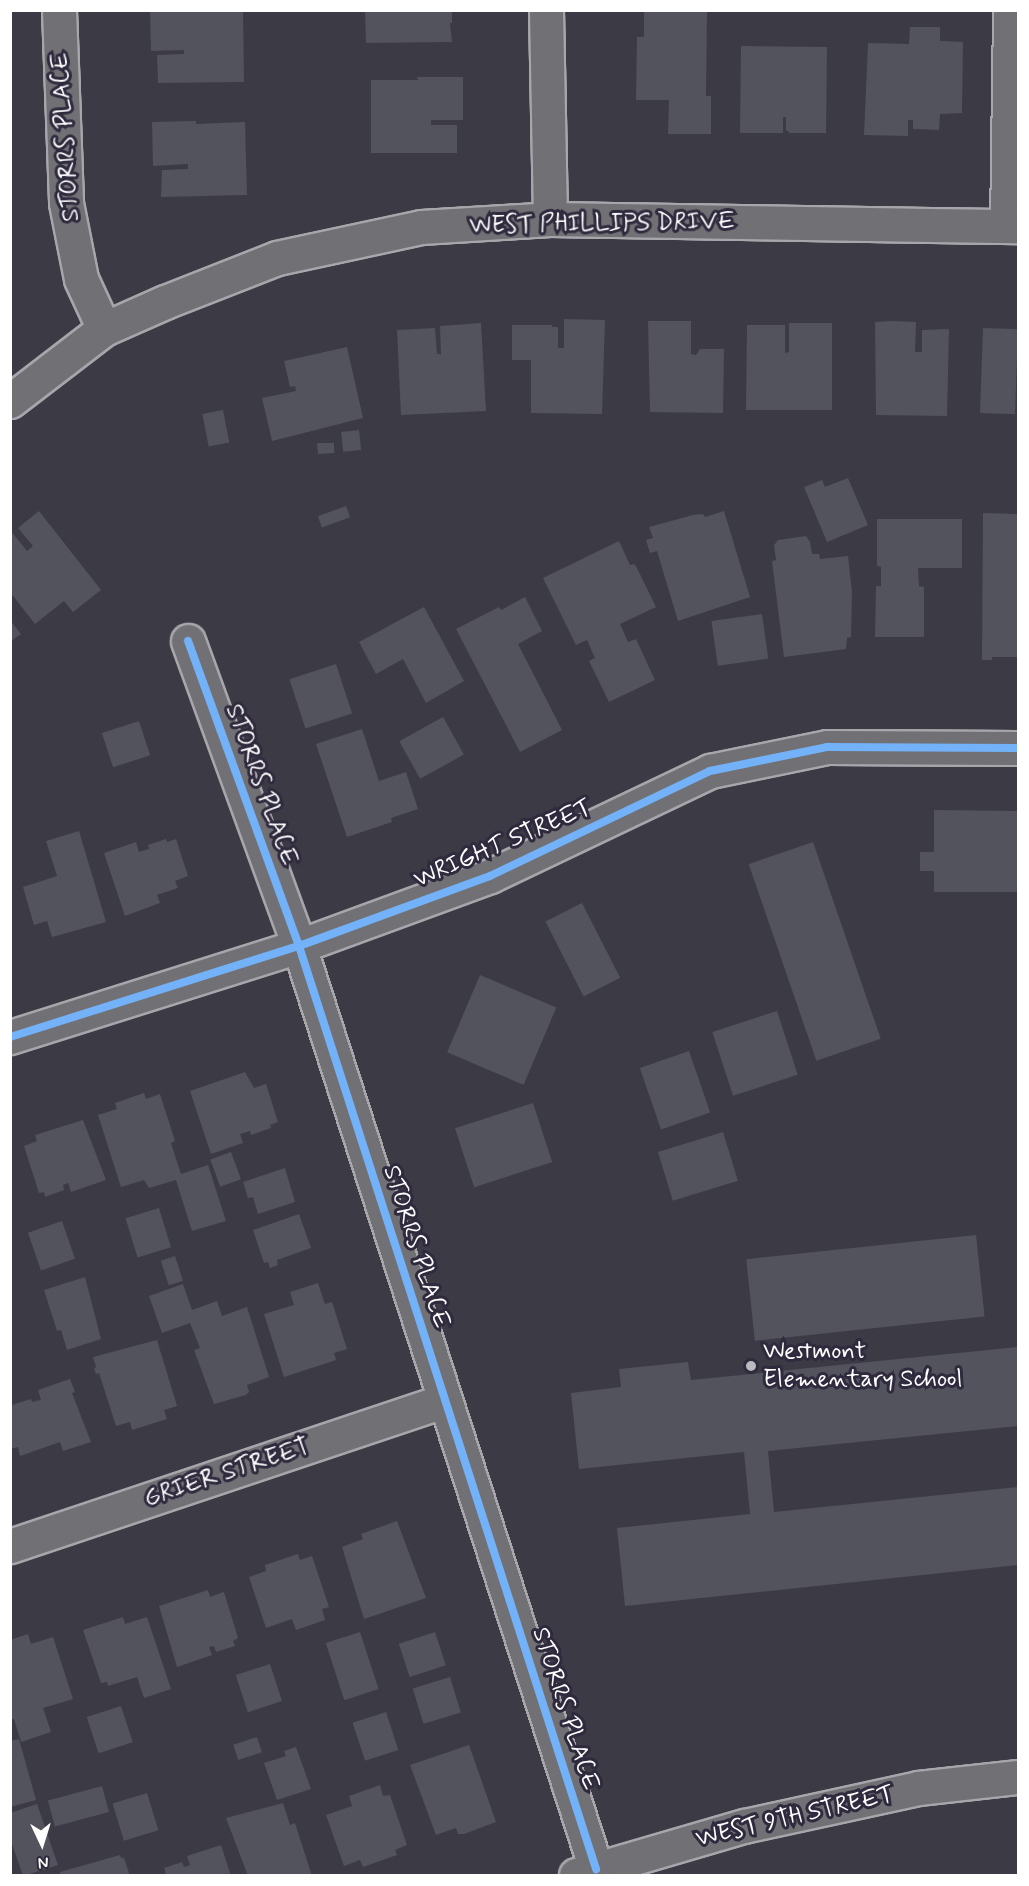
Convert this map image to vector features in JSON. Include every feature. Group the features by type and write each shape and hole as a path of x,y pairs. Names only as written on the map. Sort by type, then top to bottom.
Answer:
{"street":[{"name":"STORRS PLACE","path":"59,10 66,203 81,279 104,329"},
{"path":"546,10 550,219"},
{"path":"1010,10 1013,226"},
{"name":"WEST PHILLIPS DRIVE","path":"10,400 104,329 278,258 421,227 550,219 1013,226"},
{"name":"STORRS PLACE","path":"188,641 299,946 444,1401 585,1872"},
{"name":"WRIGHT STREET","path":"10,1037 299,946 490,876 710,771 827,747 1018,748"},
{"name":"GRIER STREET","path":"10,1546 444,1401"},
{"name":"WEST 9TH STREET","path":"585,1872 744,1826 918,1788 1018,1777"}],"building":[{"path":"150,10 243,10 244,82 158,83 157,55 184,54 184,50 151,51"},
{"path":"365,10 452,10 452,23 450,23 452,42 366,43"},
{"path":"644,11 707,12 706,96 711,96 711,134 668,134 669,100 636,100 637,37 644,37"},
{"path":"910,27 940,27 940,41 963,42 962,113 940,114 939,130 913,129 913,120 908,120 908,136 864,135 868,43 909,44"},
{"path":"741,46 827,47 826,133 790,133 786,130 786,117 783,117 783,133 740,133"},
{"path":"417,77 463,77 463,120 431,120 431,125 457,125 457,153 371,153 371,80 418,80"},
{"path":"196,121 196,124 245,122 247,195 161,197 162,170 188,169 188,164 153,166 152,122"},
{"path":"564,319 605,320 602,414 531,413 531,360 512,360 512,325 558,327 558,348 564,348"},
{"path":"648,321 691,321 691,354 696,355 700,349 724,349 723,413 650,412"},
{"path":"875,322 916,322 915,352 922,352 922,330 949,329 947,416 876,415"},
{"path":"481,323 486,411 401,415 397,330 435,328 437,354 441,354 440,326"},
{"path":"789,323 832,323 832,410 746,410 747,325 785,325 785,353 789,352"},
{"path":"983,328 1018,329 1015,414 980,413"},
{"path":"347,347 363,418 272,441 262,398 296,391 295,386 290,387 284,361"},
{"path":"223,410 229,442 209,446 202,414"},
{"path":"359,430 361,450 343,452 341,432"},
{"path":"317,443 334,443 334,453 318,454"},
{"path":"848,478 868,525 827,542 804,487 822,480 825,487"},
{"path":"346,506 350,517 322,528 318,516"},
{"path":"39,511 101,590 73,612 64,601 35,624 10,592 10,530 27,551 33,546 18,528"},
{"path":"724,511 750,597 678,621 657,551 650,553 646,540 653,538 649,527 693,515 703,514 705,517"},
{"path":"983,513 1018,514 1018,657 992,657 992,660 982,660"},
{"path":"877,519 962,519 962,568 918,568 919,586 924,587 924,637 875,637 876,586 881,586 881,567 877,566"},
{"path":"806,536 810,542 812,554 819,554 820,559 848,556 852,592 851,637 847,638 846,649 784,657 772,561 776,560 774,545 778,540"},
{"path":"619,541 630,565 635,564 656,607 620,624 628,642 636,639 655,680 609,702 589,661 595,658 587,640 576,645 543,578"},
{"path":"525,597 542,631 518,644 562,730 520,752 456,629 499,607 501,610"},
{"path":"424,607 464,681 426,703 403,659 376,674 359,642"},
{"path":"762,614 768,659 718,666 711,621"},
{"path":"10,620 21,634 10,642"},
{"path":"336,664 352,713 305,729 289,679"},
{"path":"443,717 464,755 420,779 399,741"},
{"path":"139,721 150,755 113,767 102,733"},
{"path":"362,729 379,781 406,772 418,809 391,818 392,822 347,837 316,744"},
{"path":"934,810 1018,811 1018,892 934,892 934,871 920,871 920,852 934,852"},
{"path":"79,831 106,922 52,937 47,921 34,925 23,887 57,876 46,841"},
{"path":"166,839 167,842 176,839 188,876 175,881 178,888 157,895 160,903 125,916 104,853 136,842 139,852 149,849 148,845"},
{"path":"813,842 881,1039 816,1061 749,864"},
{"path":"582,903 620,978 584,996 545,922"},
{"path":"480,975 556,1007 524,1085 447,1052"},
{"path":"777,1011 798,1075 733,1096 712,1032"},
{"path":"689,1051 710,1112 661,1129 640,1068"},
{"path":"245,1072 254,1088 266,1084 278,1122 270,1125 271,1128 251,1135 250,1131 240,1134 243,1143 211,1154 190,1091"},
{"path":"144,1093 146,1099 160,1094 175,1141 171,1143 181,1174 208,1165 226,1221 192,1231 176,1180 149,1188 144,1180 121,1187 98,1115 117,1109 115,1103"},
{"path":"533,1103 552,1162 474,1187 455,1128"},
{"path":"83,1120 106,1180 71,1192 68,1183 63,1185 64,1190 45,1197 44,1192 39,1193 24,1146 37,1141 35,1135"},
{"path":"723,1132 738,1181 673,1201 658,1152"},
{"path":"231,1152 241,1179 220,1187 210,1160"},
{"path":"285,1168 295,1202 258,1214 253,1197 248,1198 243,1182"},
{"path":"159,1208 171,1247 138,1257 126,1218"},
{"path":"299,1214 311,1248 277,1260 278,1265 270,1268 268,1262 264,1263 253,1230"},
{"path":"62,1221 75,1259 41,1271 28,1233"},
{"path":"976,1235 985,1317 755,1341 746,1259"},
{"path":"175,1256 183,1281 169,1285 161,1261"},
{"path":"85,1277 101,1339 67,1350 61,1330 57,1331 44,1290"},
{"path":"318,1283 325,1304 332,1302 347,1349 334,1353 336,1360 284,1377 264,1314 294,1305 290,1292"},
{"path":"183,1284 192,1310 217,1301 222,1316 247,1307 269,1377 247,1385 249,1392 246,1395 214,1404 194,1350 200,1348 190,1323 162,1333 149,1296"},
{"path":"157,1340 177,1406 164,1410 167,1419 132,1430 130,1422 116,1426 99,1373 96,1374 94,1368 96,1367 93,1357"},
{"path":"1018,1347 1018,1426 768,1451 774,1512 1018,1487 1018,1565 625,1606 617,1528 750,1514 744,1452 579,1469 571,1393 621,1387 619,1369 688,1362 691,1380"},
{"path":"70,1379 75,1392 72,1393 91,1442 63,1451 60,1442 20,1456 18,1447 10,1449 12,1405 31,1399 32,1402 41,1400 38,1390"},
{"path":"397,1521 426,1598 364,1619 342,1547 363,1539 361,1534"},
{"path":"298,1554 300,1560 312,1556 329,1607 322,1609 325,1620 296,1630 292,1619 266,1628 249,1577 266,1571 265,1565"},
{"path":"208,1590 210,1597 224,1592 238,1638 233,1641 235,1646 216,1652 214,1646 209,1647 212,1655 177,1667 159,1606"},
{"path":"123,1617 125,1624 147,1617 171,1689 144,1698 137,1677 108,1686 107,1682 101,1683 83,1630"},
{"path":"360,1632 379,1689 344,1700 326,1643"},
{"path":"435,1632 446,1665 410,1677 399,1644"},
{"path":"28,1634 31,1644 53,1637 73,1699 43,1708 51,1732 21,1742 14,1719 10,1720 10,1640"},
{"path":"270,1664 282,1701 248,1712 236,1675"},
{"path":"450,1677 461,1712 424,1724 413,1688"},
{"path":"121,1706 133,1742 99,1753 87,1717"},
{"path":"386,1712 398,1750 365,1761 353,1723"},
{"path":"257,1737 262,1752 238,1760 233,1745"},
{"path":"19,1739 36,1800 10,1807 10,1741"},
{"path":"469,1745 496,1822 464,1834 458,1834 456,1828 436,1835 410,1765"},
{"path":"296,1747 311,1789 277,1800 264,1763 286,1756 284,1751"},
{"path":"380,1785 383,1796 390,1795 407,1845 395,1850 397,1855 363,1867 360,1860 344,1866 326,1815 352,1806 349,1796"},
{"path":"102,1786 109,1812 55,1827 48,1800"},
{"path":"147,1793 158,1830 124,1841 113,1804"},
{"path":"283,1803 290,1825 295,1823 312,1876 248,1876 226,1818"},
{"path":"37,1804 58,1865 23,1876 10,1838 10,1813"},
{"path":"221,1845 231,1876 159,1876 166,1873 164,1868 182,1862 184,1867 190,1865 187,1856"},
{"path":"120,1855 124,1858 130,1876 61,1876 60,1872"}],"cycle path":[{"path":"188,641 299,946 596,1869"},
{"path":"10,1037 299,946 490,876 710,771 827,747 1018,748"}],"place":[{"name":"Westmont Elementary School","path":"751,1366"}]}
